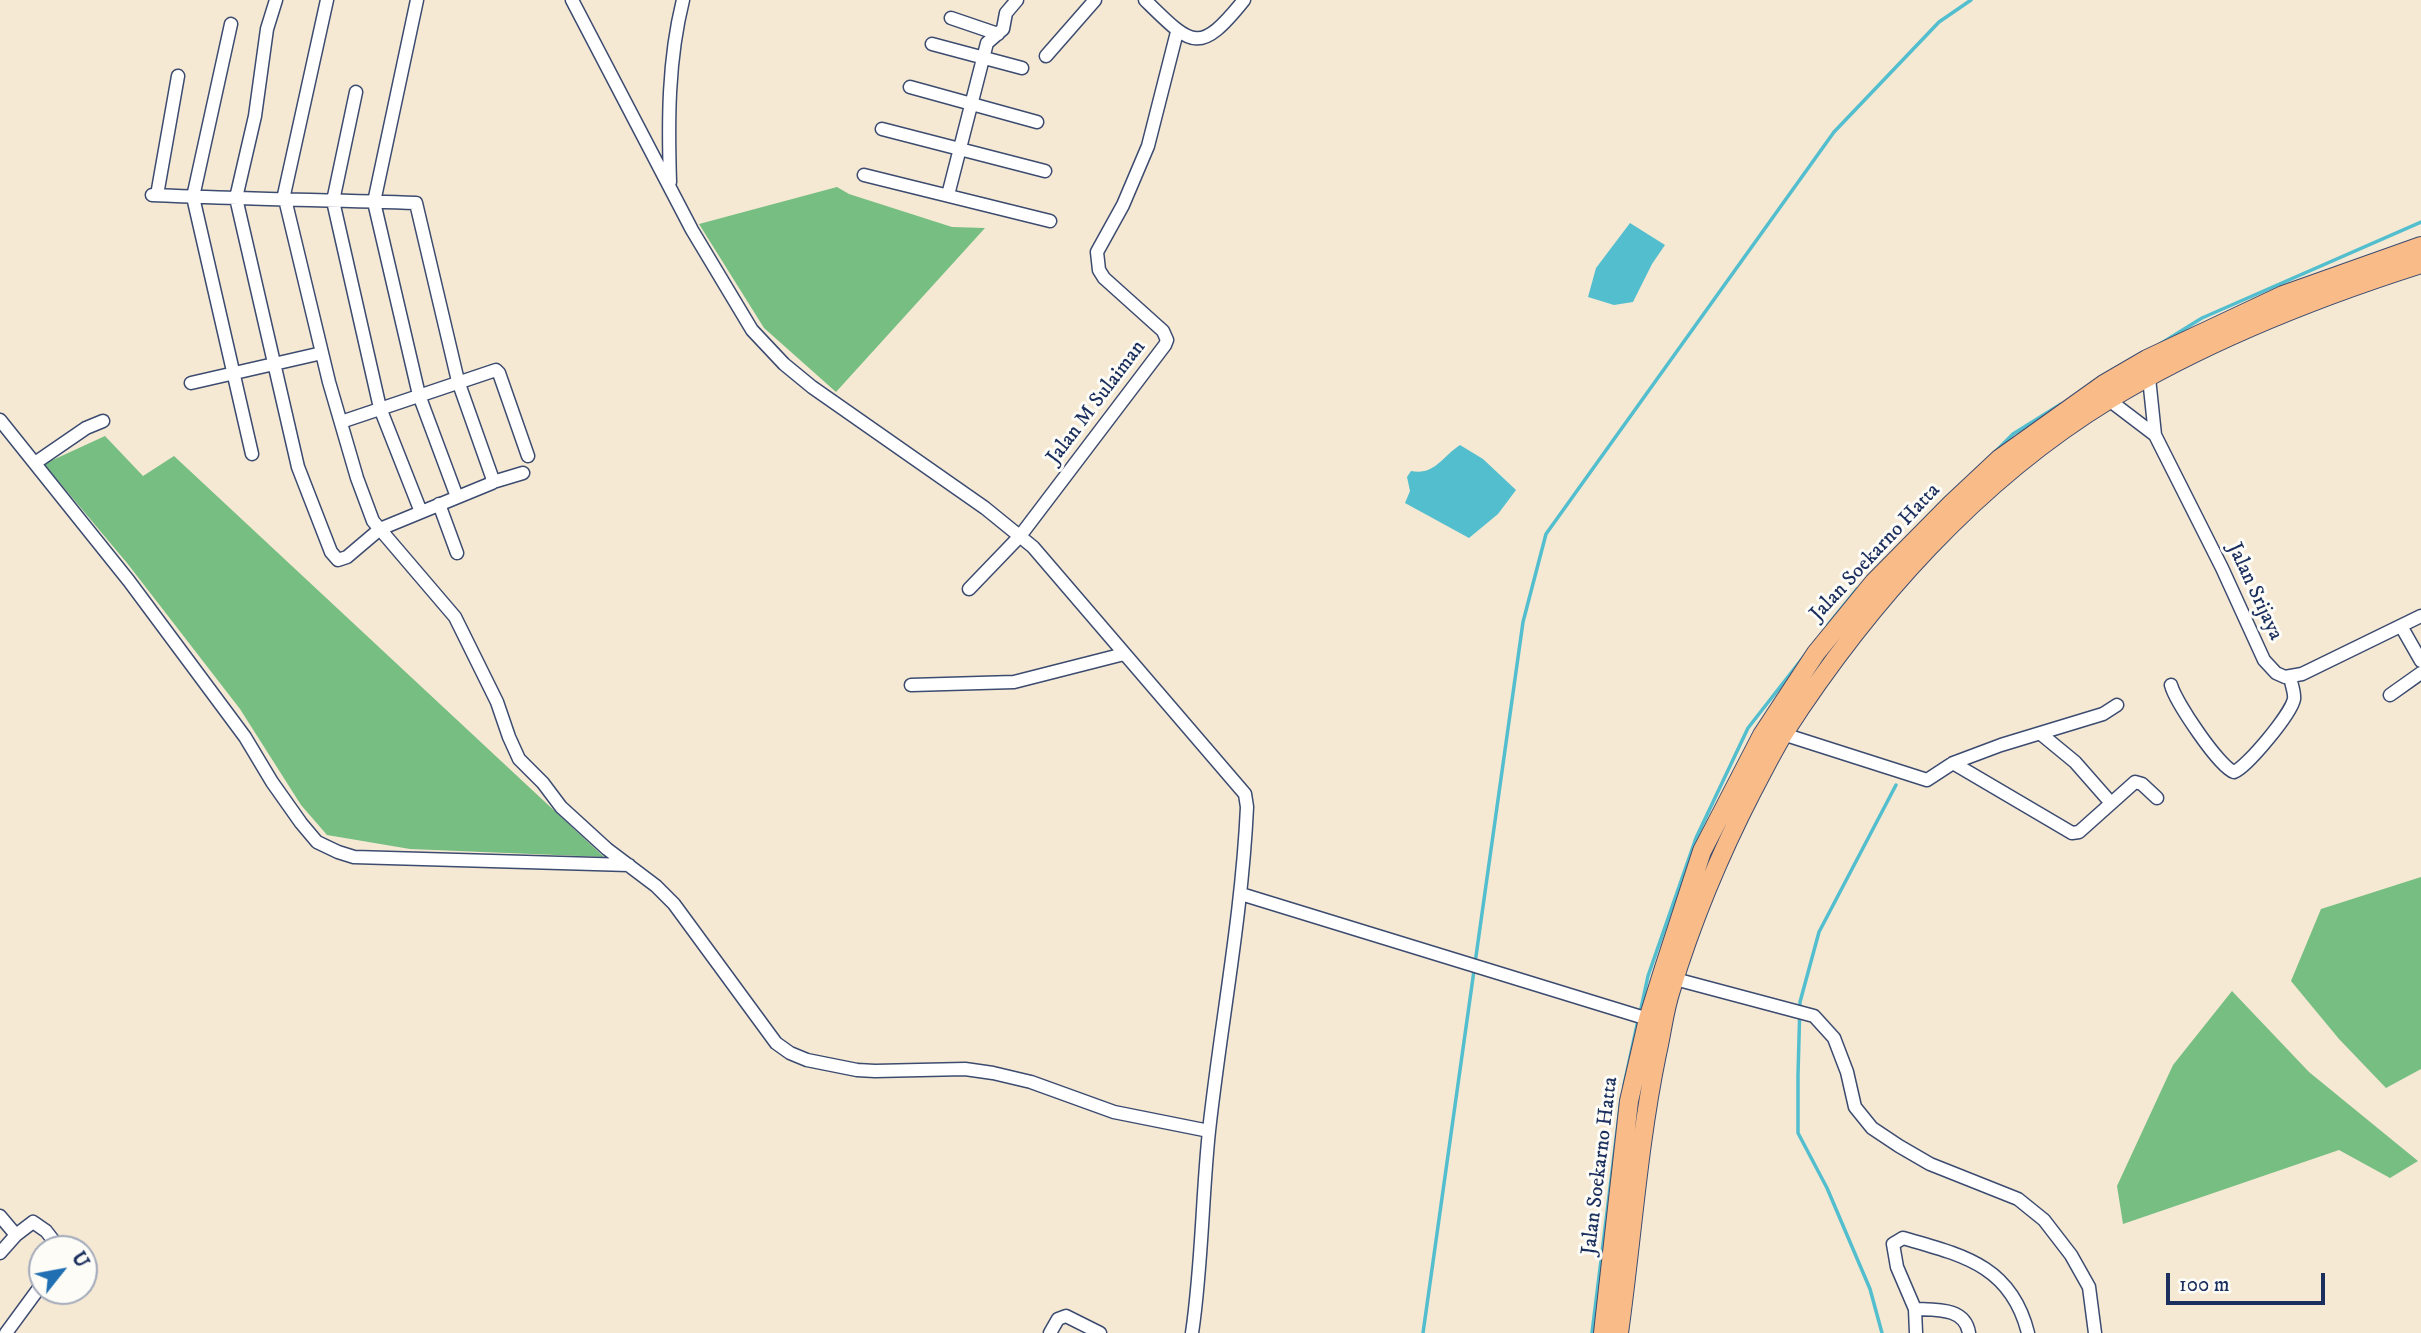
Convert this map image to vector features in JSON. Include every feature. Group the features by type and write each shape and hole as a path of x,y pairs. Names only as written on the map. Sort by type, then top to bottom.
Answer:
{"highway":[{"name":"Jalan Soekarno Hatta","path":"1603,1333 1629,1101 1646,1018 1702,851 1762,735 1816,653 1874,582 1999,459 2104,384 2147,359 2283,295 2421,246"},
{"name":"Jalan Soekarno Hatta","path":"1619,1333 1648,1099 1670,992 1713,872 1733,830 1783,734 1860,625 1952,524 1997,482 2109,400 2148,378 2293,309 2421,264"}],"street":[{"path":"276,0 267,29 255,116 236,198 298,467 331,552 338,560 347,557 380,529 493,482 523,473"},
{"path":"327,0 284,195 322,353 356,478 373,521 455,617 497,702 519,759 543,783 561,807 674,904 776,1043 790,1053 807,1060 857,1070 965,1069 993,1073 1031,1082 1114,1112 1209,1131"},
{"path":"417,0 374,202 419,395 457,497"},
{"path":"572,0 712,266 752,330 812,387 985,508 1020,536 1042,557 1245,794 1247,807 1241,894 1209,1131 1197,1299 1192,1333"},
{"path":"670,186 668,110 678,19 683,0"},
{"path":"948,195 987,43 1003,29 1006,13 1017,0"},
{"path":"1046,56 1096,0"},
{"path":"1145,0 1177,32 1200,39 1224,25 1244,0"},
{"path":"951,18 998,34"},
{"path":"231,24 193,197 253,454"},
{"name":"Jalan M Sulaiman","path":"1020,536 1167,340 1163,331 1104,278 1099,270 1097,252 1123,205 1148,146 1177,32"},
{"path":"932,44 1022,68"},
{"path":"178,76 154,195 416,203 458,381 493,482"},
{"path":"910,87 1037,122"},
{"path":"356,92 333,201 380,408 421,512"},
{"path":"882,129 1045,171"},
{"path":"864,175 1050,221"},
{"path":"191,383 322,353"},
{"path":"341,422 493,370 498,371 528,456"},
{"path":"2148,378 2155,435"},
{"name":"Jalan Srijaya","path":"2109,400 2155,435 2222,568 2264,660 2276,673 2290,677"},
{"path":"0,420 129,581 245,737 272,782 317,842 354,857 629,865"},
{"path":"35,463 86,428 103,421"},
{"path":"439,504 457,553"},
{"path":"969,589 1020,536"},
{"path":"2171,685 2175,698 2218,760 2227,770 2234,772 2258,753 2294,700 2290,677 2421,617"},
{"path":"2401,626 2421,661"},
{"path":"911,685 1014,682 1124,654"},
{"path":"2390,695 2421,673"},
{"path":"1783,734 1927,780 1954,763 2001,745 2103,714 2117,705"},
{"path":"2040,734 2075,762 2111,803"},
{"path":"1954,763 2072,833 2079,832 2137,782 2157,798"},
{"path":"1241,894 1646,1018"},
{"path":"1675,979 1814,1016 1834,1038 1847,1072 1855,1107 1872,1128 1930,1164 2018,1199 2044,1220 2071,1255 2088,1287 2095,1333"},
{"path":"0,1216 16,1235"},
{"path":"0,1253 16,1235 33,1222 48,1235"},
{"path":"1916,1333 1915,1310 1897,1266 1893,1244 1903,1238 1979,1264 1998,1278 2016,1302 2028,1333"},
{"path":"6,1333 28,1303"},
{"path":"1915,1310 1951,1311 1961,1318 1969,1328 1969,1333"},
{"path":"1050,1333 1058,1319 1066,1316 1100,1333"}],"green space":[{"path":"837,187 849,194 952,227 985,228 836,392 764,328 699,224"},
{"path":"105,436 143,476 174,456 604,857 410,849 327,835 301,805 240,709 127,563 44,464"},
{"path":"2421,877 2421,1069 2386,1088 2339,1039 2291,981 2321,909"},
{"path":"2232,991 2309,1072 2418,1161 2390,1178 2339,1150 2123,1224 2117,1186 2173,1065"}],"water":[{"path":"1630,223 1665,245 1633,302 1614,305 1588,297 1596,268"},
{"path":"1460,445 1483,459 1516,490 1498,514 1469,538 1405,503 1410,491 1407,477 1411,471 1426,471 1432,468"}],"waterway":[{"path":"1423,1333 1523,622 1546,534 1834,132 1939,22 1971,0"},
{"path":"2160,344 2202,318 2421,222"},
{"path":"1994,453 2013,434 2061,404"},
{"path":"1827,626 1857,589"},
{"path":"1640,1013 1648,976 1696,838 1748,728 1805,655"},
{"path":"1882,1333 1870,1289 1827,1188 1798,1133 1798,1075 1800,1002 1819,932 1896,785"},
{"path":"1624,1085 1638,1020"},
{"path":"1592,1333 1621,1099"}]}
